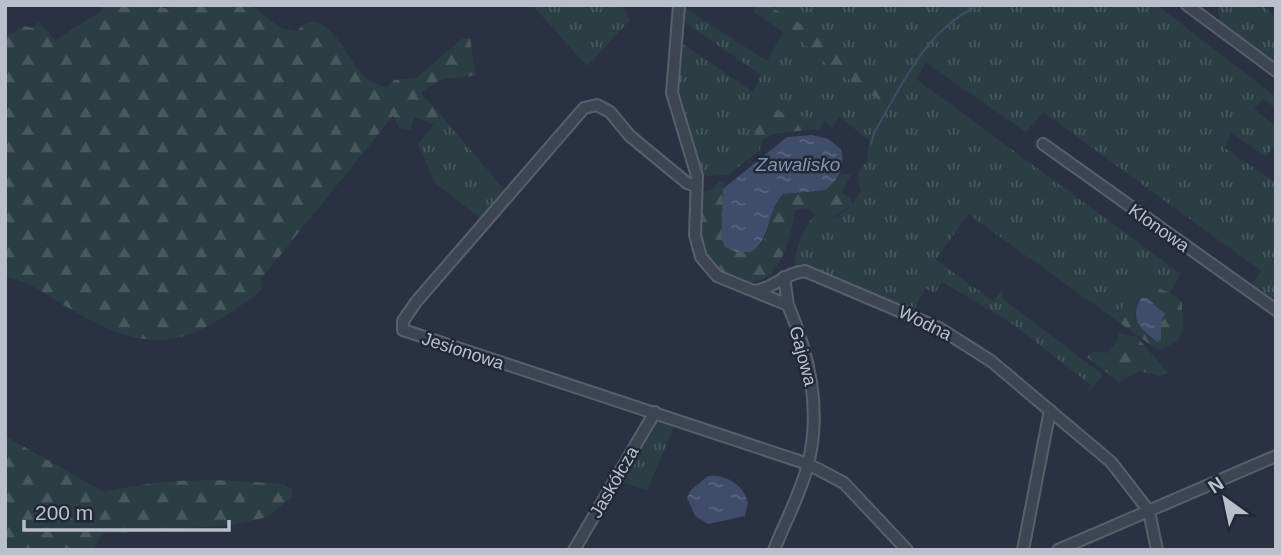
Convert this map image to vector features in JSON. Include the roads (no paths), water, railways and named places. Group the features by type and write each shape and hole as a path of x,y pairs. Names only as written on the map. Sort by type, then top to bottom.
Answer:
{"street":[{"name":"Gajowa","path":"679,5 672,93 697,176 695,235 701,257 717,276 788,305 810,369 813,434 808,464 774,550"},
{"path":"1187,5 1276,71"},
{"name":"Jesionowa","path":"696,186 687,183 630,136 610,113 597,106 583,108 416,302 402,324 403,330 808,464 844,483 907,550"},
{"name":"Klonowa","path":"1043,144 1276,310"},
{"name":"Wodna","path":"755,291 765,290 784,278 805,271 939,328 991,361 1111,462 1149,511"},
{"path":"784,278 788,305"},
{"path":"1023,550 1050,410"},
{"name":"Jaskółcza","path":"574,550 654,413"},
{"path":"1063,549 1276,456"},
{"path":"1149,511 1157,550"}],"water":[{"name":"Zawalisko","path":"812,135 828,139 841,149 842,167 835,180 826,190 783,194 774,208 763,239 751,252 736,252 725,247 721,237 723,189 787,137"},
{"path":"1141,298 1147,298 1165,314 1161,322 1161,339 1158,342 1146,333 1136,318"},
{"path":"708,476 728,479 743,491 748,503 745,516 708,524 695,516 687,498 691,490"}],"waterway":[{"path":"871,144 874,133 906,77 930,43 961,15 980,5"}]}
